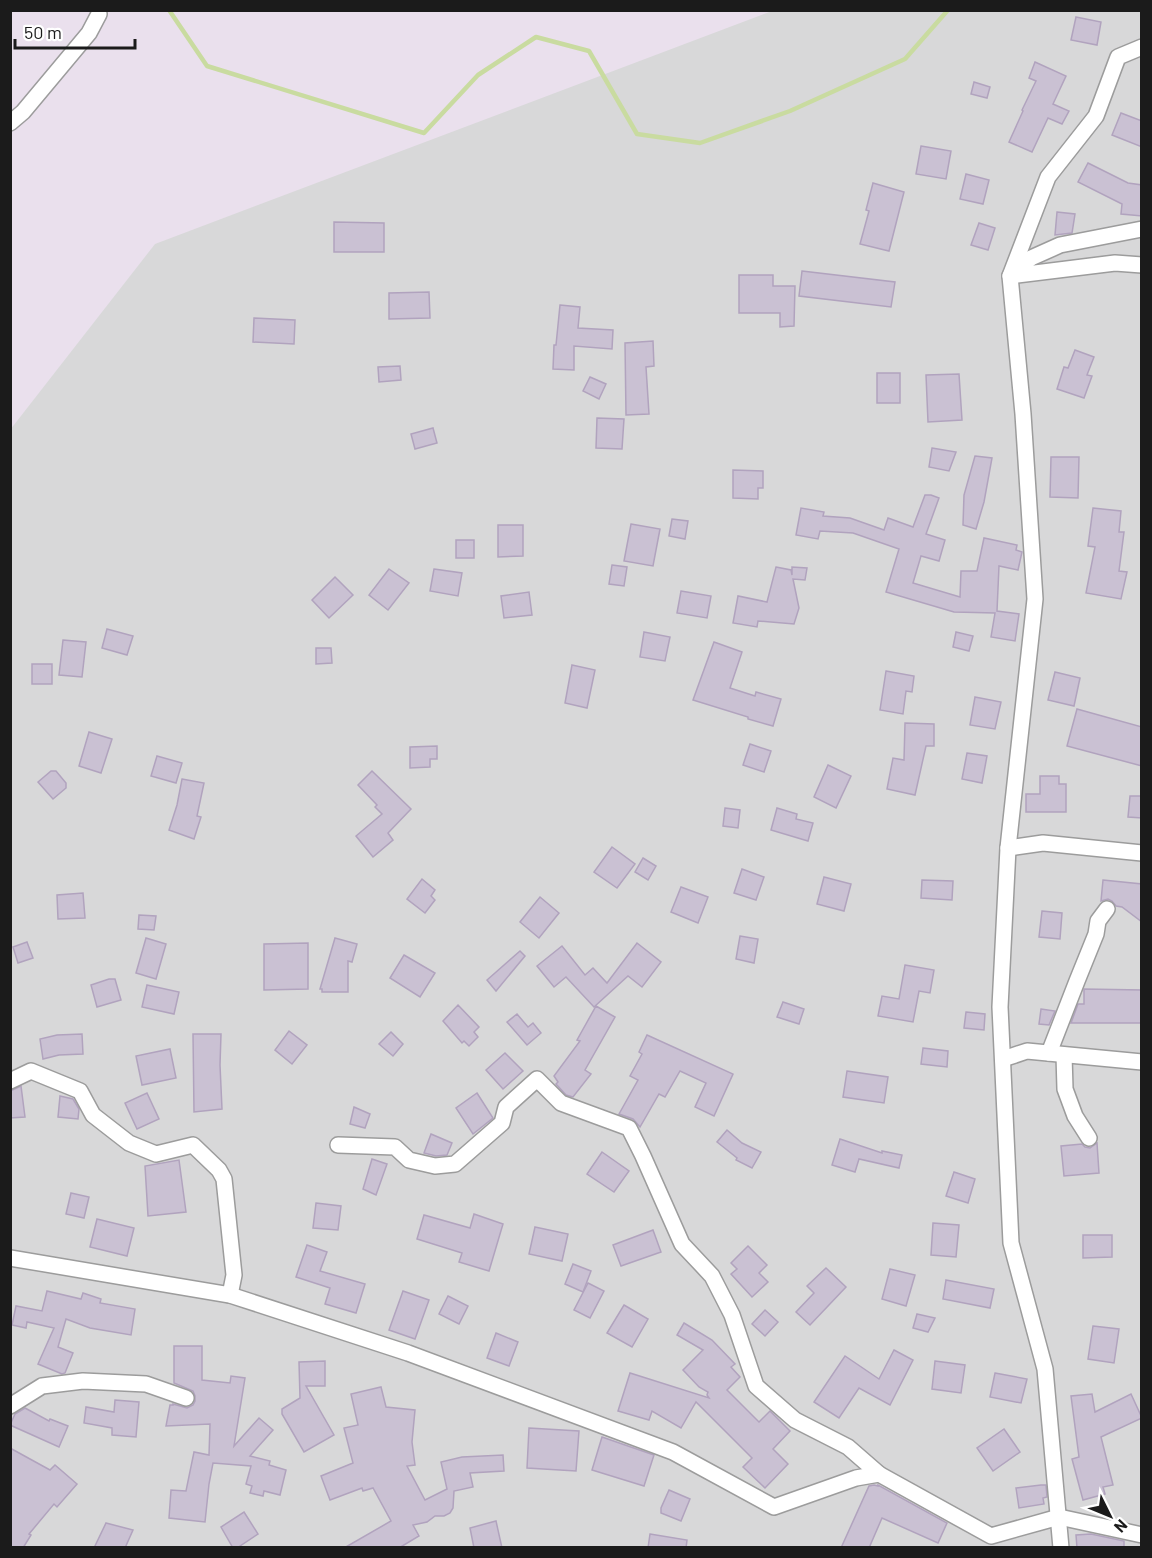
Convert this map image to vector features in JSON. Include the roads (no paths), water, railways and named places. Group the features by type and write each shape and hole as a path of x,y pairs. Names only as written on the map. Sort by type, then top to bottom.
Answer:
{"street":[{"path":"10,123 23,112 89,33 99,14"},
{"path":"1061,1548 1045,1369 1011,1243 1000,1007 1008,848 1035,599 1023,414 1010,276 1048,177 1096,116 1118,57 1142,47"},
{"path":"1010,276 1031,258 1060,245 1142,229"},
{"path":"1010,276 1115,263 1142,265"},
{"path":"1008,848 1043,843 1142,853"},
{"path":"1089,1138 1075,1116 1065,1089 1057,1054 1077,981 1096,934 1098,921 1107,909"},
{"path":"1003,1059 1027,1051 1142,1062"},
{"path":"10,1081 31,1071 80,1091 93,1115 129,1143 156,1154 193,1145 219,1170 224,1179 234,1275 230,1295"},
{"path":"338,1145 395,1147 409,1160 435,1166 455,1164 502,1123 506,1107 537,1079 561,1102 629,1128 682,1244 712,1276 732,1315 756,1386 795,1420 848,1447 879,1474 991,1536 1059,1517 1142,1535"},
{"path":"10,1258 230,1295 408,1353 673,1452 774,1507 856,1478 879,1474"},
{"path":"10,1406 42,1386 83,1381 146,1383 186,1398"}],"waterway":[{"path":"169,10 207,66 424,133 478,75 536,37 589,51 637,134 700,143 790,111 905,59 948,10"}]}
